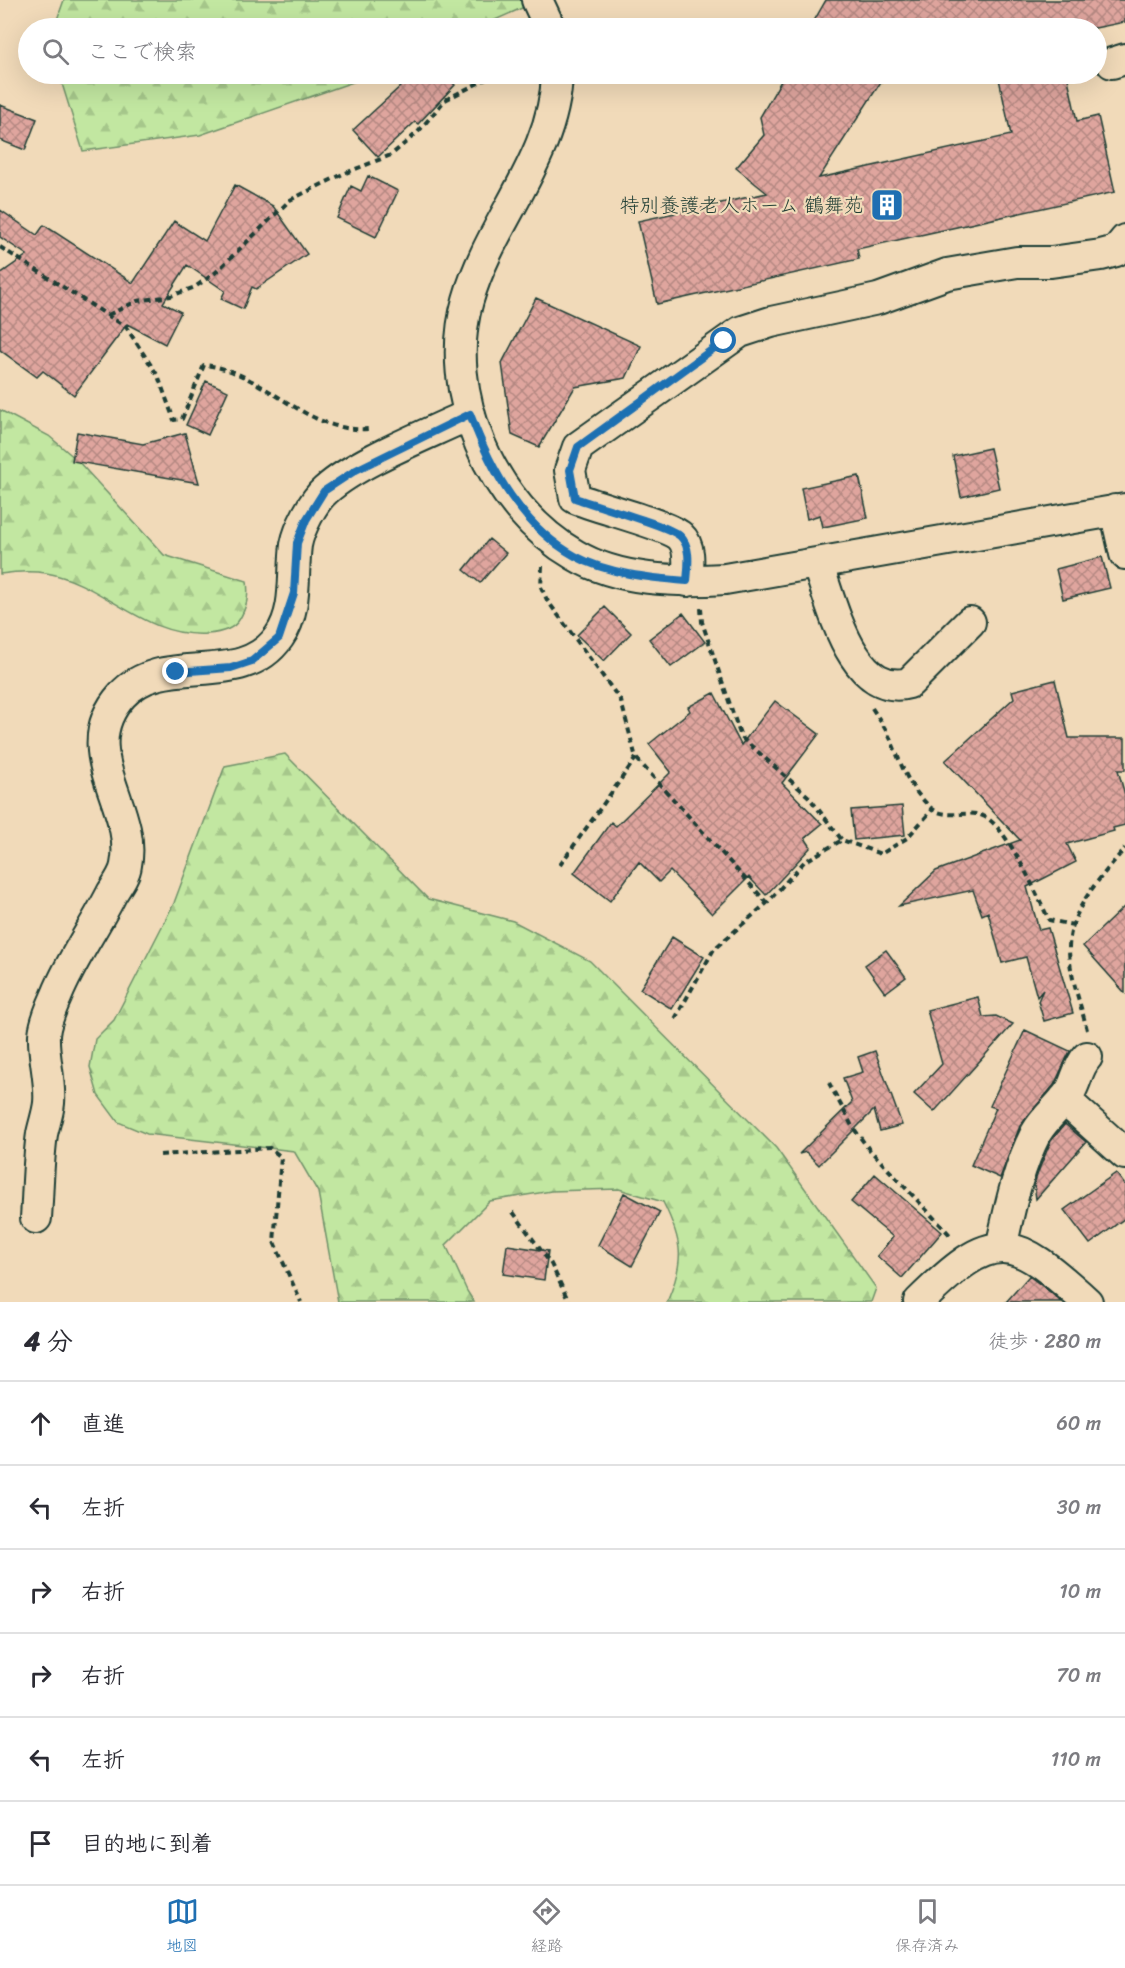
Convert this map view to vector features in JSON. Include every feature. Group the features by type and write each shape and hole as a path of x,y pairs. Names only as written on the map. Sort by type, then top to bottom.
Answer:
{"street":[{"path":"537,0 545,18"},
{"path":"556,84 556,100 533,162 477,273 461,327 461,363 470,414 486,458 499,482 532,521 576,556 609,569 656,579 693,581 726,579 1120,509 1125,554"},
{"path":"693,581 688,554 680,536 661,526 575,498 570,470 578,447 740,332 771,322 878,299 946,274 1007,264 1101,255 1116,251 1125,240"},
{"path":"36,1218 42,1136 49,1104 44,1034 57,993 126,866 128,835 105,770 103,747 110,713 126,691 152,676 197,669 231,668 252,661 279,638 284,627 294,593 297,543 306,520 324,491 356,470 470,414"},
{"path":"817,563 853,654 867,673 884,684 898,686 909,683 970,622"},
{"path":"1000,1248 1018,1176 1036,1134 1050,1112 1064,1099 1087,1057"},
{"path":"1064,1099 1125,1155"},
{"path":"933,1297 968,1259 982,1251 1000,1248 1027,1252 1087,1302"}],"path":[{"path":"108,315 137,301 171,296 195,287 215,273 290,200 343,174 391,155 418,132 445,100 471,84"},
{"path":"0,247 126,327 152,367 174,420 182,419 204,365 237,376 298,412 325,423 367,430 377,424"},
{"path":"548,534 541,548 541,587 547,600 621,701 636,759 767,903"},
{"path":"693,581 702,622 741,737 808,796 842,840 881,854 907,838 933,809 951,815 976,813 986,816 1010,844 1049,920 1073,925"},
{"path":"560,865 636,759"},
{"path":"675,1019 714,949 767,903 804,862 842,840"},
{"path":"1087,1057 1090,1041 1069,948 1073,925 1085,899 1125,848"},
{"path":"829,1083 852,1125 868,1148 952,1237 968,1259"},
{"path":"160,1155 270,1148 281,1157 274,1242 301,1302"},
{"path":"513,1212 550,1264 569,1302"}],"green space":[{"path":"64,0 540,0 500,18 58,18"},
{"path":"62,84 347,84 200,135 83,151"},
{"path":"0,410 49,436 76,459 164,555 247,581 247,601 239,620 229,629 216,633 184,633 163,628 143,619 87,587 67,579 41,572 0,574"},
{"path":"285,754 428,899 513,921 590,961 776,1148 876,1288 871,1302 667,1302 679,1263 678,1240 670,1216 663,1202 619,1189 551,1191 490,1201 446,1245 474,1302 338,1302 318,1192 294,1151 147,1134 118,1122 98,1095 90,1067 95,1039 114,1020 174,903 225,766"}],"building":[{"path":"826,0 1125,0 1125,22 1107,26 1107,18 816,18"},
{"path":"403,84 455,85 418,124 415,122 378,157 353,130"},
{"name":"特別養護老人ホーム 鶴舞苑","path":"779,84 880,84 819,178 1011,135 1000,84 1069,84 1077,121 1098,116 1115,192 857,249 859,259 657,304 638,221 767,193 736,168 764,135 760,117"},
{"path":"0,105 37,119 25,150 0,140"},
{"path":"368,176 398,191 376,237 337,218 351,186 361,191"},
{"path":"235,185 273,206 307,254 256,289 252,287 243,309 221,299 225,291 187,265 163,303 181,312 165,344 127,324 74,395 43,371 37,377 0,350 0,274 27,255 0,237 0,210 37,235 44,225 133,283 174,221 205,241"},
{"path":"536,298 641,346 626,378 575,387 539,447 512,435 502,363"},
{"path":"206,381 228,391 208,435 186,425"},
{"path":"77,432 143,444 185,433 199,483 72,461"},
{"path":"990,448 999,488 961,497 953,456"},
{"path":"859,476 868,518 823,527 820,515 807,519 801,488"},
{"path":"489,539 506,553 480,583 464,570"},
{"path":"1102,557 1110,588 1063,599 1056,569"},
{"path":"605,607 631,633 604,661 577,635"},
{"path":"683,613 705,642 671,667 649,639"},
{"path":"1055,680 1069,738 1125,738 1125,770 1118,770 1125,795 1125,825 1113,828 1114,831 1067,844 1076,862 1027,887 1039,930 1048,928 1073,1013 1044,1021 1038,1001 1043,990 1037,997 1026,957 1002,963 988,912 982,915 973,890 899,906 936,871 1020,840 945,761 1014,698 1012,691"},
{"path":"714,693 741,745 775,701 819,734 782,783 822,824 805,838 811,847 766,895 749,877 712,914 670,871 659,882 639,862 610,901 574,873 611,822 616,826 671,772 649,744 690,711 688,707"},
{"path":"902,806 905,835 854,840 851,810"},
{"path":"1125,906 1125,993 1083,946"},
{"path":"672,937 704,957 672,1009 640,989"},
{"path":"886,950 906,977 885,993 865,965"},
{"path":"978,997 983,1017 996,1016 1013,1024 934,1112 914,1094 942,1064 927,1010"},
{"path":"1025,1030 1070,1051 1054,1085 1020,1126 1000,1178 971,1165 996,1108 990,1106"},
{"path":"875,1051 902,1125 880,1131 874,1110 819,1165 806,1152 799,1154 852,1102 843,1078 863,1072 858,1057"},
{"path":"1065,1124 1086,1142 1036,1199 1034,1184 1040,1167 1051,1141"},
{"path":"1116,1173 1125,1185 1125,1218 1090,1244 1064,1210"},
{"path":"875,1174 942,1232 902,1278 877,1256 893,1237 851,1202"},
{"path":"624,1193 660,1212 632,1266 598,1245"},
{"path":"507,1245 548,1251 544,1280 503,1274"},
{"path":"1029,1276 1050,1292 1061,1302 1006,1302"}],"place":[{"name":"特別養護老人ホーム 鶴舞苑","path":"887,205"}],"route":[{"path":"176,672 231,668 252,661 279,638 294,593 297,543 306,520 324,491 356,470 470,414 486,458 499,482 532,521 559,545 576,556 609,569 656,579 687,581 688,554 680,536 661,526 610,512 575,498 570,470 578,447 724,341"}]}
